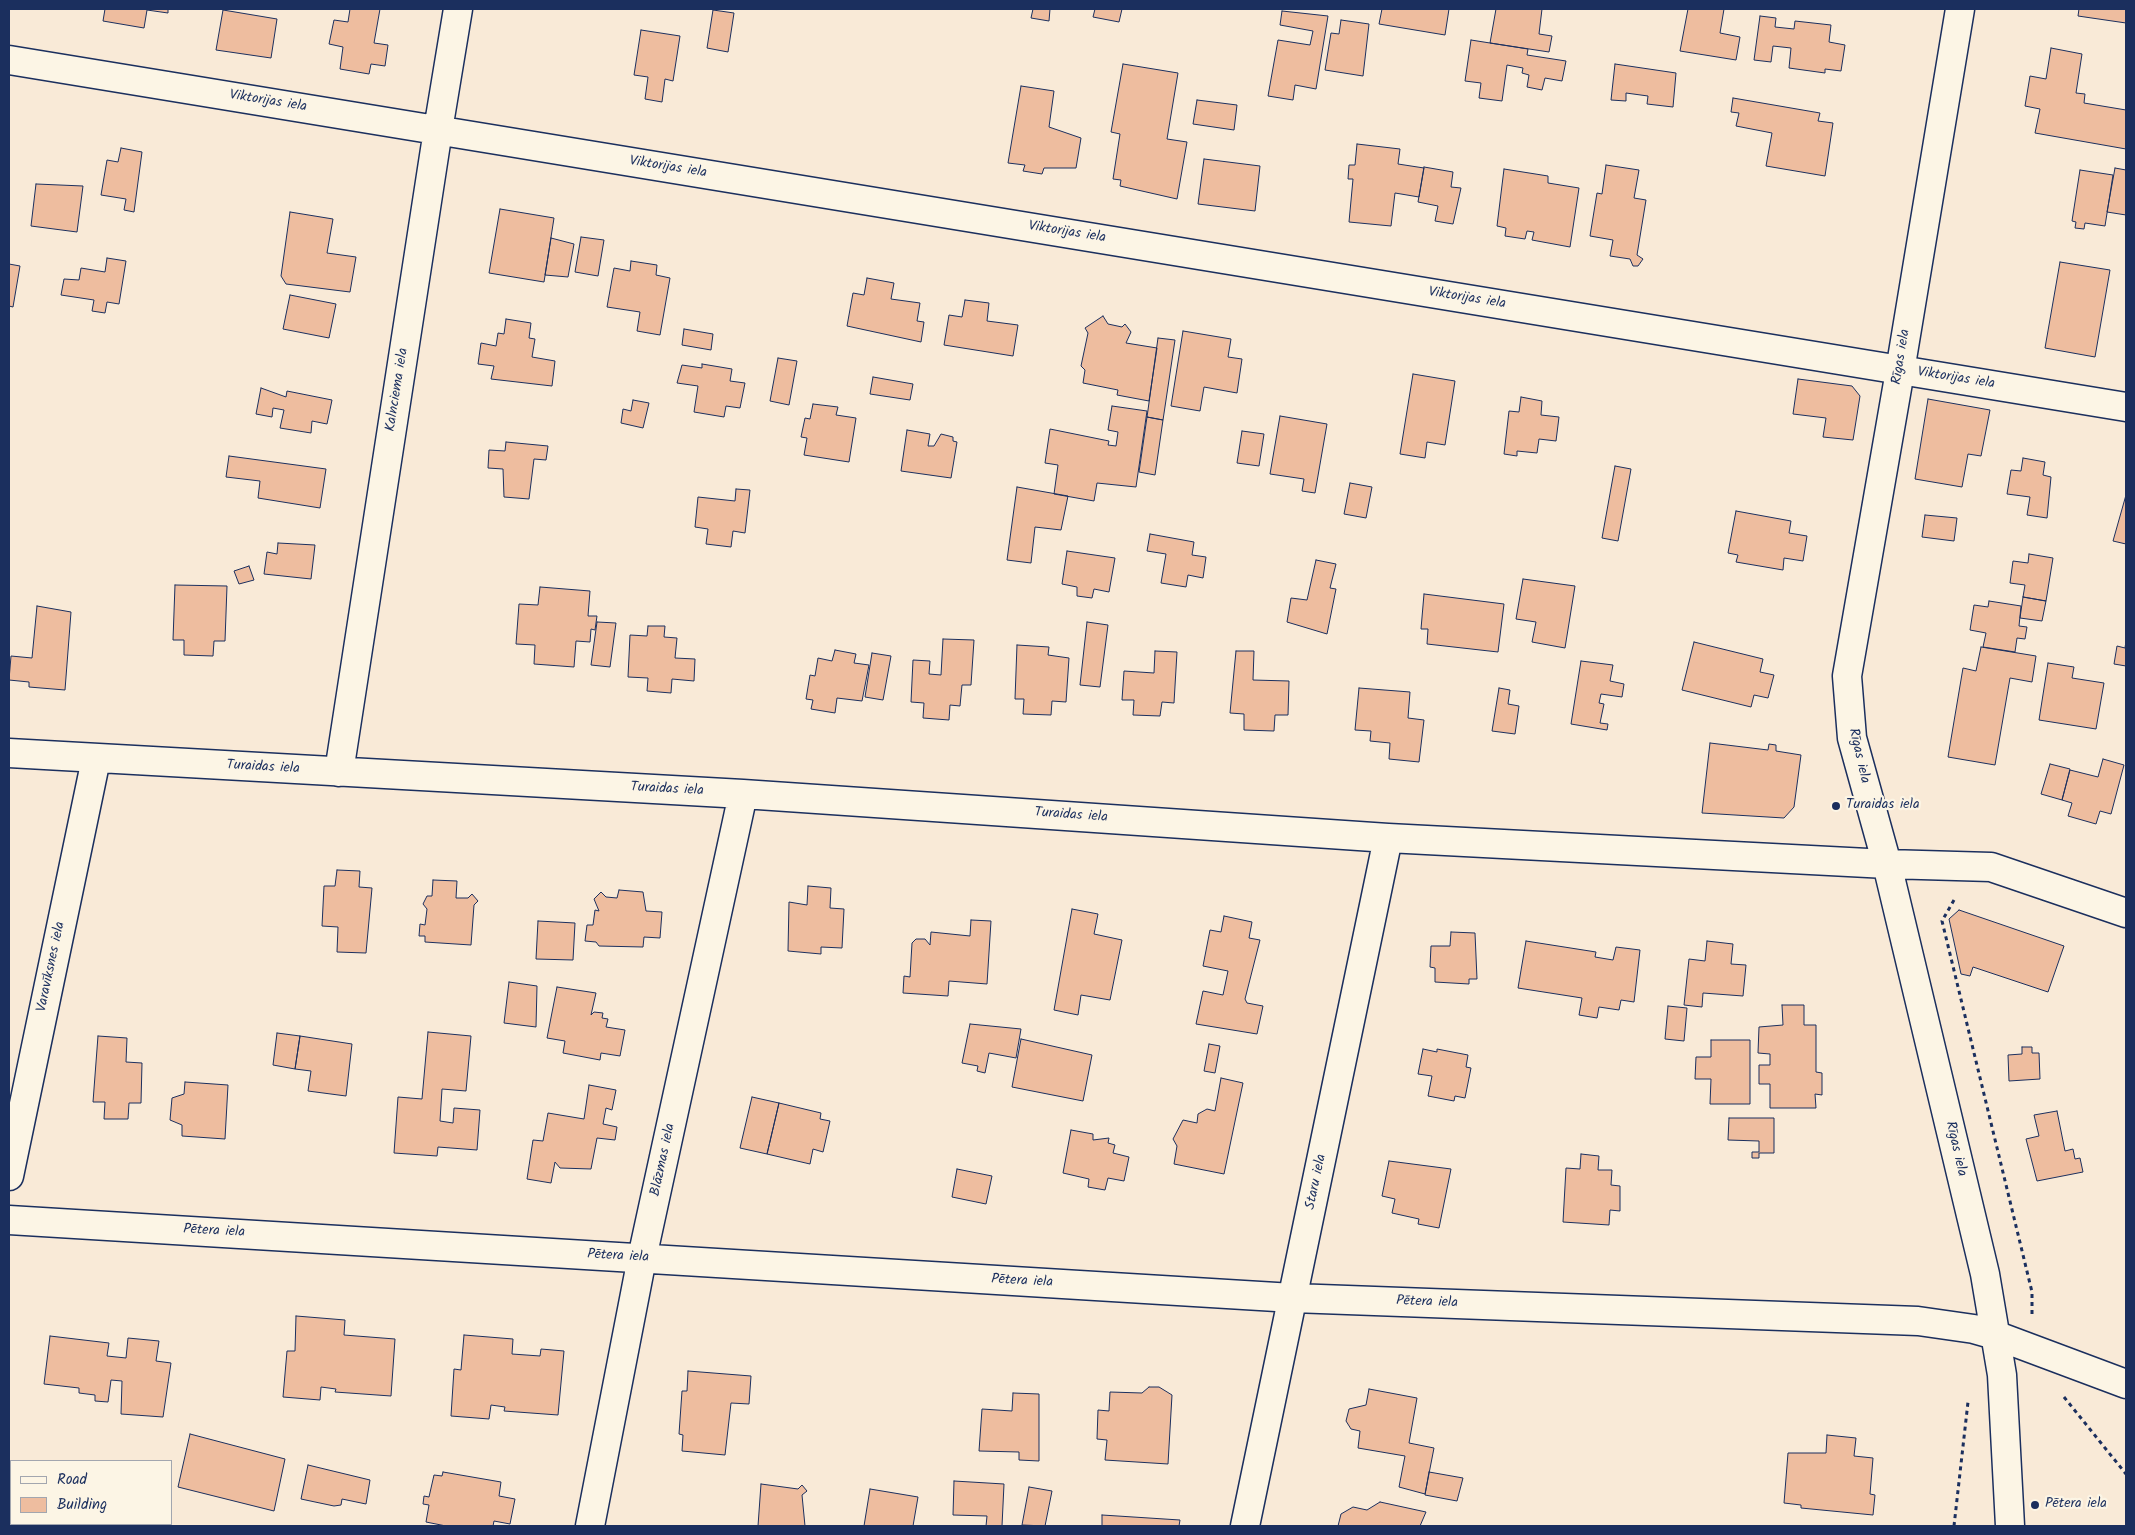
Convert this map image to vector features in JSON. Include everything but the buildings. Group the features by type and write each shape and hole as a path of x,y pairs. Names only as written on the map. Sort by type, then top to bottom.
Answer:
{"street":[{"name":"Kalnciema iela","path":"340,772 458,9"},
{"name":"Rīgas iela","path":"1960,9 1847,676 1852,738 1887,864 1985,1274 2002,1375 2010,1526"},
{"name":"Viktorijas iela","path":"9,60 2126,407"},
{"name":"Turaidas iela","path":"9,752 96,759 743,794 1388,838 1887,864 1991,867 2126,913"},
{"name":"Varavīksnes iela","path":"9,1176 96,759"},
{"name":"Blāzmas iela","path":"590,1526 642,1258 743,794"},
{"name":"Staru iela","path":"1245,1526 1388,838"},
{"name":"Pētera iela","path":"9,1220 1293,1298 1918,1321 1974,1329 1995,1335 2126,1384"}],"path":[{"path":"1960,899 1952,900 1942,921 2032,1292 2033,1349"},
{"path":"2058,1391 2126,1474"},
{"path":"1954,1526 1964,1453 1969,1396"}],"place":[{"name":"Turaidas iela","path":"1836,806"},
{"name":"Pētera iela","path":"2035,1505"}]}
